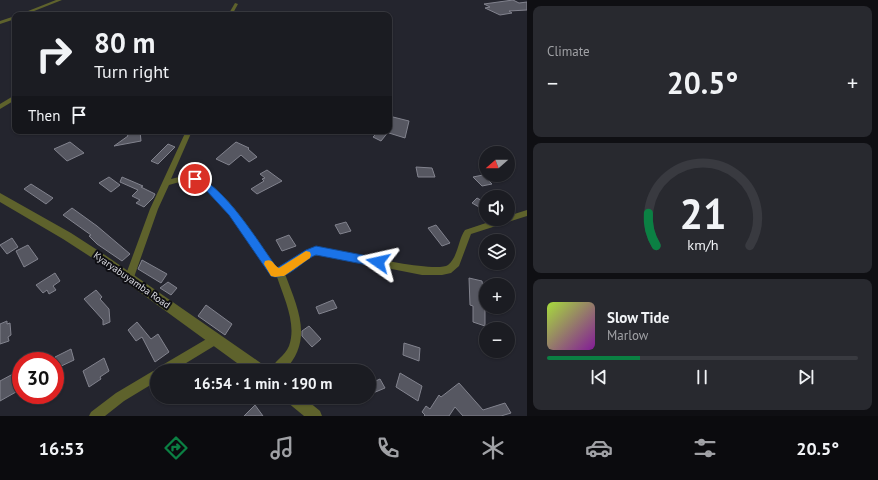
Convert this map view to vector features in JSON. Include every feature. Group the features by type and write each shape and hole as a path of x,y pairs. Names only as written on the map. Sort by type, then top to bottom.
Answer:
{"street":[{"path":"28,12 60,0"},
{"path":"232,12 236,4"},
{"path":"0,23 12,18"},
{"path":"0,107 12,99"},
{"path":"130,277 154,209 188,134"},
{"path":"166,183 179,179 195,179 208,187 240,223 275,273 280,272 310,253 320,251 422,271 446,271 456,265 468,232 527,214"},
{"name":"Kyaryabuyamba Road","path":"0,197 68,236 130,277 250,364"},
{"path":"280,272 294,314 297,336 297,341 292,353 285,364"},
{"path":"174,364 215,339"},
{"path":"95,416 120,397 150,378"},
{"path":"300,404 315,416"}],"building":[{"path":"513,0 519,3 527,2 527,10 509,11 512,13 500,15 485,8 490,7 484,4"},
{"path":"392,117 409,121 405,138 392,134"},
{"path":"127,134 140,134 141,141 114,146 128,136"},
{"path":"376,134 387,134 381,141 373,137"},
{"path":"70,142 84,153 67,161 54,149"},
{"path":"236,142 249,148 248,149 257,157 249,162 241,155 229,165 216,159"},
{"path":"168,144 175,147 158,164 151,161"},
{"path":"416,167 432,168 435,177 418,177"},
{"path":"267,170 282,181 257,194 251,189 264,181 262,179 265,178 260,174"},
{"path":"479,176 479,182 490,182 492,184 482,186 473,177"},
{"path":"109,177 120,185 111,192 99,183"},
{"path":"122,177 143,186 141,187 155,194 153,198 144,207 136,203 140,200 132,196 138,190 120,182"},
{"path":"31,184 53,198 46,204 24,189"},
{"path":"477,198 479,199 479,207 472,203"},
{"path":"72,208 97,226 130,254 122,261 97,244 89,236 91,235 63,215"},
{"path":"346,222 351,231 340,234 335,225"},
{"path":"436,225 450,243 442,246 428,228"},
{"path":"289,235 296,246 282,251 276,240"},
{"path":"12,238 18,247 7,254 0,245"},
{"path":"28,245 38,259 24,267 16,251"},
{"path":"142,260 167,274 161,283 138,269"},
{"path":"55,273 60,281 53,286 56,290 49,294 47,290 43,293 36,285"},
{"path":"469,278 479,280 479,314 485,314 485,322 479,322 479,324 473,322 473,306 470,305"},
{"path":"168,282 177,288 171,295 160,288"},
{"path":"96,290 102,297 100,299 109,309 110,322 103,325 103,320 84,299"},
{"path":"333,300 337,308 319,314 316,307"},
{"path":"206,305 232,324 225,335 198,316"},
{"path":"7,321 7,324 10,323 11,335 8,337 9,341 0,344 0,324"},
{"path":"137,322 151,339 158,334 169,352 155,362 142,337 136,341 128,330"},
{"path":"309,326 321,339 312,347 302,336 302,331"},
{"path":"404,343 420,348 419,361 403,355"},
{"path":"71,349 74,360 64,365 64,352"},
{"path":"104,358 109,371 100,377 101,379 89,387 83,371"},
{"path":"400,373 422,386 418,401 396,387"},
{"path":"12,375 12,394 0,401 0,381"},
{"path":"380,379 385,388 376,392 376,381"},
{"path":"459,383 483,410 505,403 511,413 501,416 463,416 455,407 449,416 424,416 425,415 422,412 426,406 430,409 439,395 441,397"},
{"path":"255,405 263,416 244,416"}],"slow traffic":[{"path":"269,264 275,273 280,272 306,255"}],"route":[{"path":"195,179 208,187 232,213 275,273 280,272 310,253 316,251 378,262"}]}
